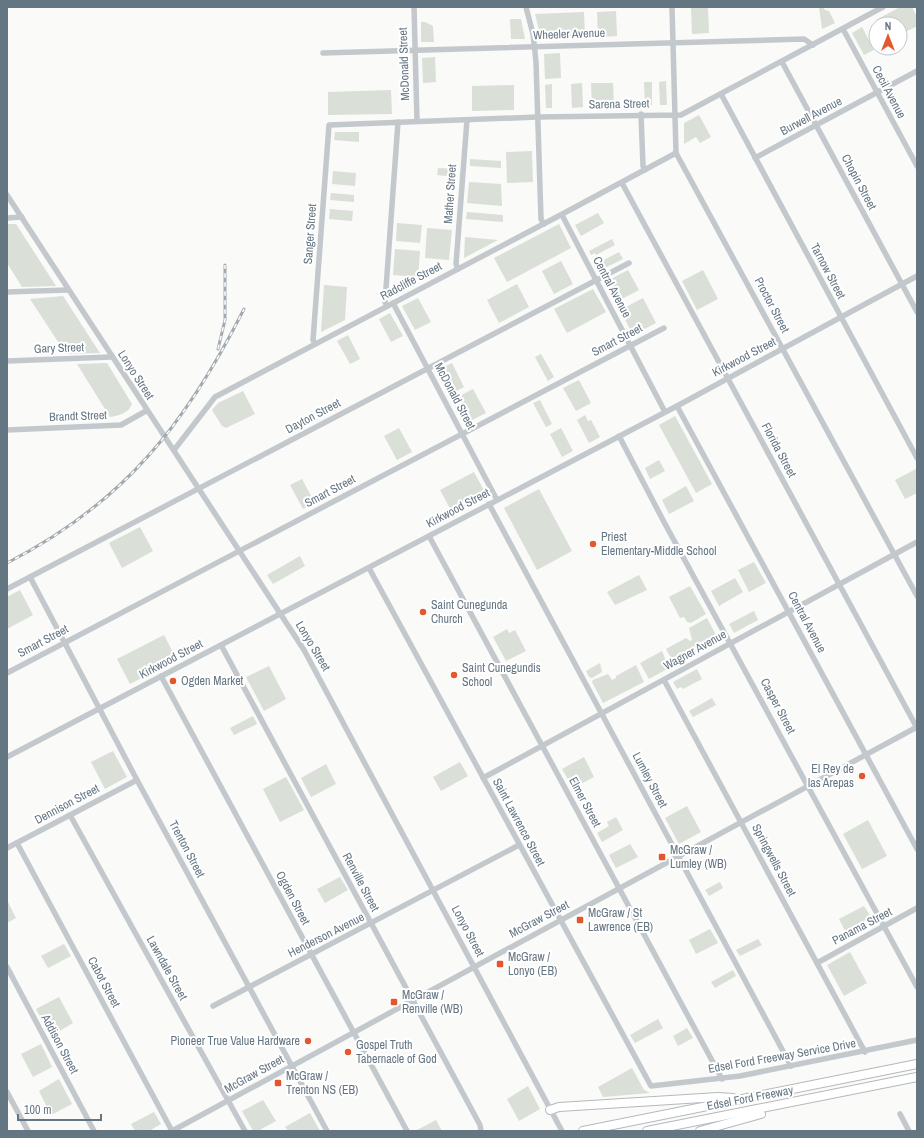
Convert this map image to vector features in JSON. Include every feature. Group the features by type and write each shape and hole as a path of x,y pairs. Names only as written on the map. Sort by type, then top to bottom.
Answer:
{"highway":[{"name":"Edsel Ford Freeway","path":"583,1131 917,1064"},
{"name":"Edsel Ford Freeway","path":"647,1131 917,1077"},
{"path":"550,1110 559,1107 718,1097 746,1099"},
{"path":"700,1131 772,1111 789,1103"}],"street":[{"name":"McDonald Street","path":"414,7 417,121"},
{"path":"526,7 534,46 541,220 544,224"},
{"name":"Proctor Street","path":"672,7 676,153 917,596"},
{"name":"Sarena Street","path":"329,125 641,114 681,115 883,7"},
{"name":"Cecil Avenue","path":"843,29 917,166"},
{"name":"Wheeler Avenue","path":"323,53 804,38 813,45"},
{"name":"Chopin Street","path":"782,62 917,312"},
{"name":"Burwell Avenue","path":"755,158 917,71"},
{"name":"Tarnow Street","path":"721,94 917,458"},
{"path":"641,114 643,166 645,170"},
{"name":"Mather Street","path":"458,269 456,264 467,120"},
{"path":"387,306 385,302 398,122"},
{"name":"Sanger Street","path":"315,344 313,340 329,125"},
{"name":"Radcliffe Street","path":"174,450 214,398 562,215 676,153"},
{"name":"Florida Street","path":"622,183 917,728"},
{"name":"Lonyo Street","path":"7,196 146,411 174,450 309,658 562,1131"},
{"name":"Central Avenue","path":"562,215 665,412"},
{"path":"7,218 22,217"},
{"name":"Dayton Street","path":"7,589 629,263"},
{"name":"Kirkwood Street","path":"7,757 677,406 917,276"},
{"path":"7,292 67,290"},
{"name":"McDonald Street","path":"393,303 497,500"},
{"name":"Smart Street","path":"7,673 664,328"},
{"name":"Gary Street","path":"7,361 111,357"},
{"name":"Central Avenue","path":"677,406 917,849"},
{"name":"Brandt Street","path":"7,430 121,425 146,411"},
{"name":"Casper Street","path":"619,436 664,522 917,987"},
{"name":"Lumley Street","path":"489,504 791,1066"},
{"name":"Elmer Street","path":"429,536 722,1079"},
{"name":"Wagner Avenue","path":"483,778 917,542"},
{"name":"Saint Lawrence Street","path":"369,568 651,1086"},
{"name":"Trenton Street","path":"30,577 136,780 327,1131"},
{"name":"Renville Street","path":"221,645 480,1125 481,1130"},
{"name":"Ogden Street","path":"161,676 407,1131"},
{"name":"Springwells Street","path":"664,680 865,1052"},
{"name":"McGraw Street","path":"172,1131 917,728"},
{"name":"Dennison Street","path":"7,848 136,780"},
{"name":"Lawndale Street","path":"70,815 245,1131"},
{"name":"Cabot Street","path":"17,843 172,1131"},
{"name":"Henderson Avenue","path":"213,1006 372,924 519,845"},
{"name":"Panama Street","path":"817,962 917,908"},
{"name":"Addison Street","path":"7,967 94,1131"},
{"name":"Edsel Ford Freeway Service Drive","path":"651,1086 722,1079 865,1052 917,1040"},
{"path":"7,1092 28,1131"},
{"path":"900,1114 909,1131"}],"shaded area":[{"path":"819,7 823,7 825,10 829,11 835,23 822,29"},
{"path":"900,7 912,7 917,17 917,26 908,31 908,16 883,16"},
{"path":"691,8 708,8 709,33 692,34"},
{"path":"616,11 617,36 598,37 597,12"},
{"path":"584,12 585,37 541,39 535,14"},
{"path":"510,19 521,19 525,39 511,39"},
{"path":"421,22 425,22 433,26 434,42 421,42"},
{"path":"862,27 868,38 868,53 864,55 852,33"},
{"path":"560,53 561,78 545,79 544,54"},
{"path":"435,57 436,82 423,83 422,58"},
{"path":"666,81 667,105 660,105 659,82"},
{"path":"644,82 652,82 652,105 645,106"},
{"path":"582,83 583,107 572,108 571,84"},
{"path":"591,83 613,83 614,106 592,107"},
{"path":"552,84 552,108 546,108 545,85"},
{"path":"514,85 514,110 472,111 472,86"},
{"path":"391,90 392,114 328,115 328,92"},
{"path":"699,115 711,137 700,143 696,137 684,144 684,123"},
{"path":"335,132 359,132 359,142 334,140"},
{"path":"532,151 533,182 507,183 506,152"},
{"path":"470,159 501,161 501,168 470,166"},
{"path":"438,168 456,169 456,177 437,175"},
{"path":"333,171 356,173 355,186 332,184"},
{"path":"469,182 501,184 502,206 467,203"},
{"path":"331,193 354,195 354,202 330,200"},
{"path":"330,209 353,211 352,221 329,219"},
{"path":"467,212 503,215 503,222 466,219"},
{"path":"598,213 604,223 581,236 575,225"},
{"path":"397,223 422,225 420,243 396,241"},
{"path":"7,224 16,224 56,286 22,287 7,263"},
{"path":"559,224 571,248 507,282 494,258"},
{"path":"427,228 452,230 449,260 425,258"},
{"path":"465,237 498,240 464,258"},
{"path":"612,239 615,245 596,255 595,253 591,255 589,251"},
{"path":"395,249 420,251 418,277 393,275"},
{"path":"619,252 623,259 599,271 596,264"},
{"path":"561,261 573,284 554,294 542,271"},
{"path":"628,270 639,290 616,302 605,282"},
{"path":"703,270 718,299 697,310 682,281"},
{"path":"517,284 529,307 499,323 487,300"},
{"path":"324,285 347,287 345,320 321,332"},
{"path":"593,289 606,312 567,333 554,309"},
{"path":"63,296 100,353 66,354 30,299"},
{"path":"418,298 431,322 415,330 402,306"},
{"path":"643,298 656,323 633,335 620,310"},
{"path":"390,313 403,336 391,342 379,319"},
{"path":"348,335 360,359 350,364 337,341"},
{"path":"541,354 554,377 548,381 535,357"},
{"path":"107,363 132,404 126,412 110,417 77,364"},
{"path":"452,363 464,387 449,395 436,371"},
{"path":"579,380 591,403 576,411 563,388"},
{"path":"473,389 486,413 464,424 452,400"},
{"path":"243,391 255,414 226,428 222,426 212,410 218,403"},
{"path":"540,400 552,424 546,427 533,403"},
{"path":"585,415 588,421 591,420 600,437 589,443 577,420"},
{"path":"675,416 712,484 696,493 659,425"},
{"path":"399,428 412,452 397,460 384,436"},
{"path":"561,428 573,451 562,457 550,434"},
{"path":"659,460 665,471 650,479 645,468"},
{"path":"916,469 917,493 905,499 895,480"},
{"path":"474,472 487,496 453,514 440,490"},
{"path":"302,479 315,503 303,509 290,485"},
{"path":"686,486 694,501 669,514 662,500"},
{"path":"539,489 572,551 537,570 504,508"},
{"path":"140,527 153,551 122,568 109,543"},
{"path":"300,556 305,566 273,584 267,575"},
{"path":"754,562 766,583 749,592 738,570"},
{"path":"639,575 647,590 615,605 607,592"},
{"path":"735,578 743,592 719,606 711,591"},
{"path":"690,586 706,614 691,623 687,622 684,617 680,618 669,597"},
{"path":"20,590 33,615 7,629 7,597"},
{"path":"754,611 758,620 734,633 729,624"},
{"path":"707,618 719,641 674,664 666,649 686,638 690,641 692,640 689,628"},
{"path":"507,629 509,633 515,630 526,651 506,661 493,637"},
{"path":"164,635 177,660 130,684 117,659"},
{"path":"662,651 669,668 649,679 640,663"},
{"path":"600,663 602,672 592,678 589,677 586,671"},
{"path":"636,665 644,682 603,703 592,682 593,680 608,674 612,680 616,678 616,676"},
{"path":"269,666 286,699 264,711 246,677"},
{"path":"697,669 702,679 683,689 681,687 677,689 673,682"},
{"path":"712,698 716,705 693,717 689,711"},
{"path":"253,716 257,724 234,735 230,728"},
{"path":"113,751 127,777 105,789 91,762"},
{"path":"584,757 594,777 573,788 562,769"},
{"path":"460,762 468,776 441,791 433,777"},
{"path":"326,764 336,784 311,797 301,778"},
{"path":"286,777 304,810 280,822 263,789"},
{"path":"687,806 701,832 679,844 665,818"},
{"path":"616,817 623,830 602,842 597,833 609,826 607,822"},
{"path":"868,820 887,856 862,869 843,834"},
{"path":"630,844 638,857 616,868 609,855"},
{"path":"340,877 348,890 325,903 317,889"},
{"path":"720,882 723,888 709,896 705,890"},
{"path":"7,900 16,918 7,923"},
{"path":"864,906 871,917 845,931 839,919"},
{"path":"710,929 718,943 696,954 689,940"},
{"path":"758,939 762,945 740,956 736,950"},
{"path":"64,944 71,956 48,968 41,956"},
{"path":"850,952 867,983 844,996 827,965"},
{"path":"733,970 736,976 715,988 711,982"},
{"path":"59,997 73,1023 51,1036 36,1009"},
{"path":"658,1019 663,1028 635,1043 630,1035"},
{"path":"687,1028 693,1038 678,1046 673,1036"},
{"path":"41,1044 52,1067 33,1077 21,1054"},
{"path":"632,1068 644,1090 650,1093 603,1097 598,1087"},
{"path":"59,1079 72,1104 51,1115 39,1091"},
{"path":"528,1086 540,1109 519,1121 507,1099"},
{"path":"263,1100 276,1121 258,1131 253,1131 242,1111"},
{"path":"154,1112 161,1124 149,1131 135,1131 131,1124"},
{"path":"310,1113 320,1131 288,1131 285,1127"},
{"path":"436,1120 442,1131 415,1131"}],"railway":[{"path":"218,349 225,320 225,265"},
{"path":"7,563 48,540 85,514 118,487 148,457 199,389 244,309"}],"place":[{"name":"Priest Elementary‑Middle School","path":"593,544"},
{"name":"Saint Cunegunda Church","path":"423,612"},
{"name":"Saint Cunegundis School","path":"454,675"},
{"name":"Ogden Market","path":"173,681"},
{"name":"El Rey de las Arepas","path":"862,776"},
{"name":"McGraw / Lumley (WB)","path":"662,857"},
{"name":"McGraw / St Lawrence (EB)","path":"580,920"},
{"name":"McGraw / Lonyo (EB)","path":"500,964"},
{"name":"McGraw / Renville (WB)","path":"394,1002"},
{"name":"Pioneer True Value Hardware","path":"308,1041"},
{"name":"Gospel Truth Tabernacle of God","path":"348,1052"},
{"name":"McGraw / Trenton NS (EB)","path":"278,1083"}]}
